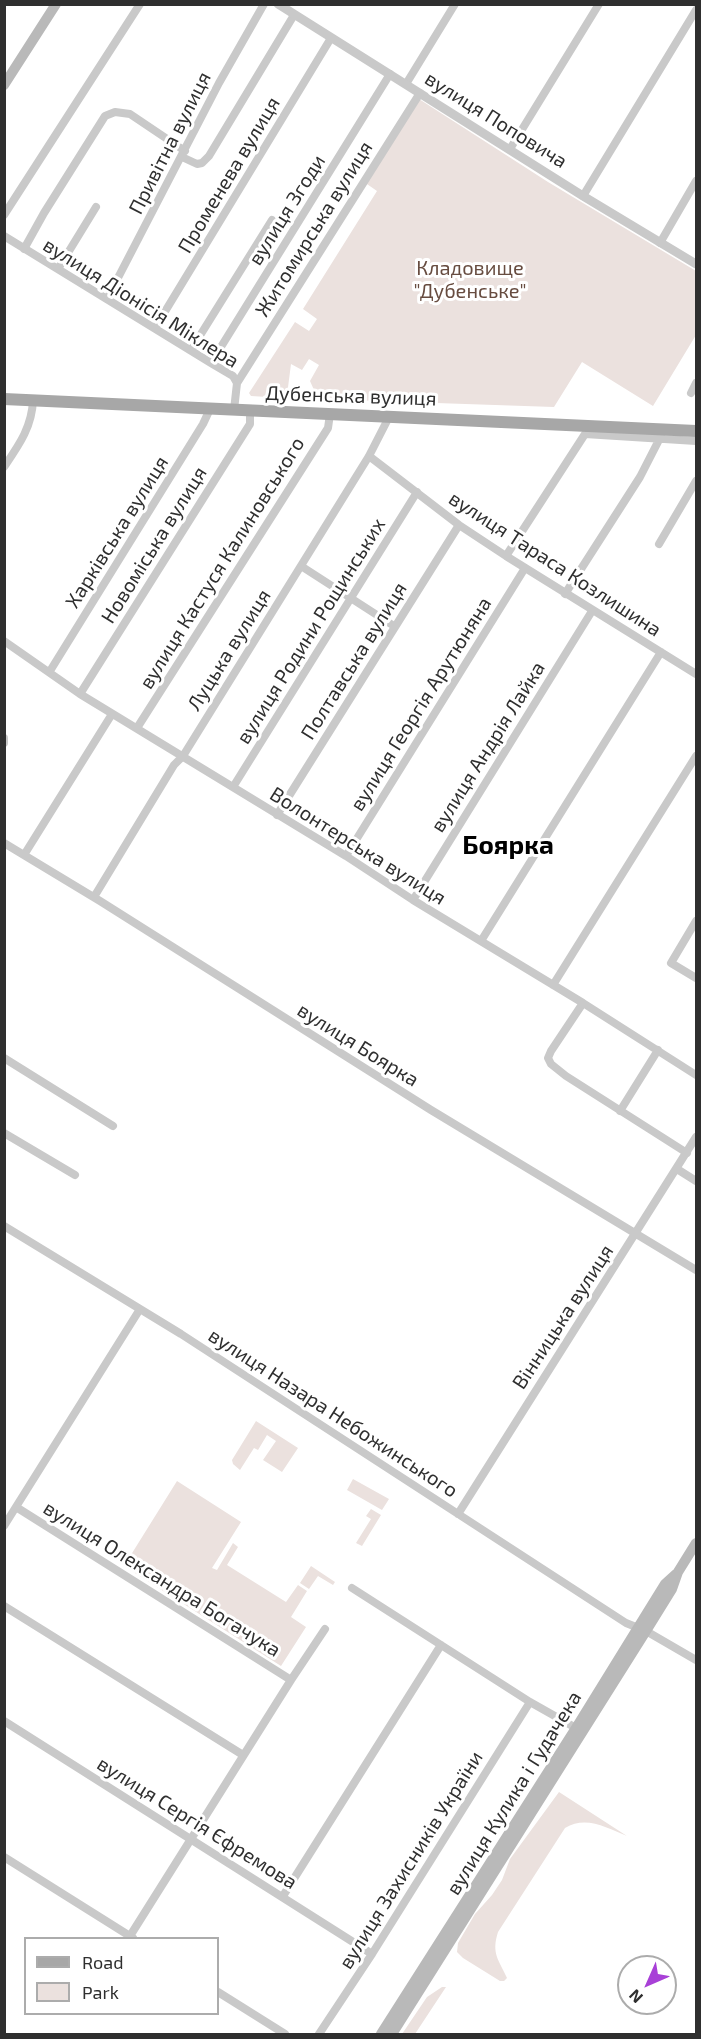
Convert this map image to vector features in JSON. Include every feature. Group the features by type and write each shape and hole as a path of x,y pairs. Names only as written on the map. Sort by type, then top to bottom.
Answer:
{"main road":[{"path":"4,85 56,4"},
{"name":"Дубенська вулиця","path":"4,399 389,417 663,434 696,431"},
{"name":"вулиця Кулика і Гудачека","path":"381,2034 576,1728 672,1588 678,1572 696,1543"},
{"name":"вулиця Кулика і Гудачека","path":"392,2034 642,1629"}],"street":[{"path":"4,215 140,4"},
{"name":"Привітна вулиця","path":"107,299 219,83 264,4"},
{"name":"вулиця Поповича","path":"278,4 696,264"},
{"path":"406,84 455,4"},
{"path":"510,149 599,4"},
{"path":"583,195 696,10"},
{"path":"24,249 105,116 111,113 129,114 197,164 202,163 294,15"},
{"name":"Променева вулиця","path":"155,328 331,38"},
{"name":"вулиця Згоди","path":"211,363 390,74"},
{"name":"Житомирська вулиця","path":"237,383 420,93"},
{"path":"660,243 696,181"},
{"path":"58,269 96,207"},
{"path":"191,350 272,220"},
{"name":"вулиця Діонісія Міклера","path":"4,237 233,376 237,383 234,410"},
{"path":"691,393 696,383"},
{"path":"4,466 28,428 33,400"},
{"name":"Харківська вулиця","path":"50,671 203,424 210,409"},
{"name":"Новоміська вулиця","path":"80,694 250,424 250,411"},
{"name":"вулиця Кастуся Калиновського","path":"137,728 328,428 330,414"},
{"name":"Луцька вулиця","path":"94,897 174,765 183,756 369,456 389,417"},
{"path":"506,556 585,434 663,434 696,441"},
{"path":"565,594 640,477 663,434"},
{"name":"вулиця Тараса Козлишина","path":"369,456 459,525 565,594 696,674"},
{"path":"659,543 696,481"},
{"name":"вулиця Родини Рощинських","path":"234,787 417,492"},
{"name":"Полтавська вулиця","path":"278,815 459,525"},
{"path":"301,566 394,626"},
{"name":"вулиця Георгія Арутюняна","path":"346,856 525,568"},
{"name":"вулиця Андрія Лайка","path":"413,900 592,610"},
{"name":"Волонтерська вулиця","path":"4,641 80,694 346,856 696,1075"},
{"path":"481,940 661,652"},
{"path":"24,855 112,714"},
{"path":"4,738 4,743"},
{"path":"553,985 696,756"},
{"name":"вулиця Боярка","path":"4,843 94,897 431,1110 696,1270"},
{"path":"696,921 671,963 696,978"},
{"path":"583,1003 548,1058 551,1064 566,1076 687,1153"},
{"path":"620,1111 658,1050"},
{"path":"4,1058 113,1126"},
{"path":"4,1133 75,1175"},
{"name":"Вінницька вулиця","path":"458,1514 696,1137"},
{"path":"677,1170 696,1181"},
{"name":"вулиця Назара Небожинського","path":"4,1226 140,1309 626,1623 642,1629 696,1660"},
{"path":"4,1526 140,1309"},
{"name":"вулиця Олександра Богачука","path":"16,1507 291,1680"},
{"path":"352,1588 530,1702 576,1728"},
{"path":"4,1606 243,1755"},
{"path":"4,1857 132,1937 243,1755 325,1629"},
{"path":"283,1896 441,1645"},
{"name":"вулиця Захисників України","path":"319,2034 372,1954 530,1702"},
{"name":"вулиця Сергія Єфремова","path":"4,1721 372,1954"},
{"path":"219,1993 285,2034"}],"green space":[{"name":"Кладовище \"Дубенське\"","path":"419,99 548,182 696,271 696,335 653,406 582,362 554,407 318,399 310,381 319,365 309,359 302,370 291,364 287,395 284,398 251,396 249,393 295,322 309,331 317,319 303,309 377,191 364,182"},
{"path":"256,1421 298,1448 282,1472 263,1460 276,1441 267,1435 258,1450 254,1448 240,1470 233,1464 232,1460"},
{"path":"353,1479 389,1499 382,1510 347,1490"},
{"path":"177,1481 241,1522 212,1568 217,1570 233,1543 238,1547 227,1565 286,1602 298,1585 307,1591 291,1617 306,1627 281,1666 124,1566"},
{"path":"371,1509 381,1515 362,1546 356,1543 371,1519 366,1516"},
{"path":"311,1566 335,1582 333,1585 318,1576 309,1589 300,1583"},
{"path":"559,1792 627,1836 589,1823 573,1824 565,1828 498,1932 495,1946 507,1978 500,1981 463,1958 457,1952 458,1943 475,1914 502,1880 510,1859"},
{"path":"442,1987 446,1987 415,2034 402,2034 427,1997"}],"district":[{"name":"Боярка","path":"508,845"}]}
